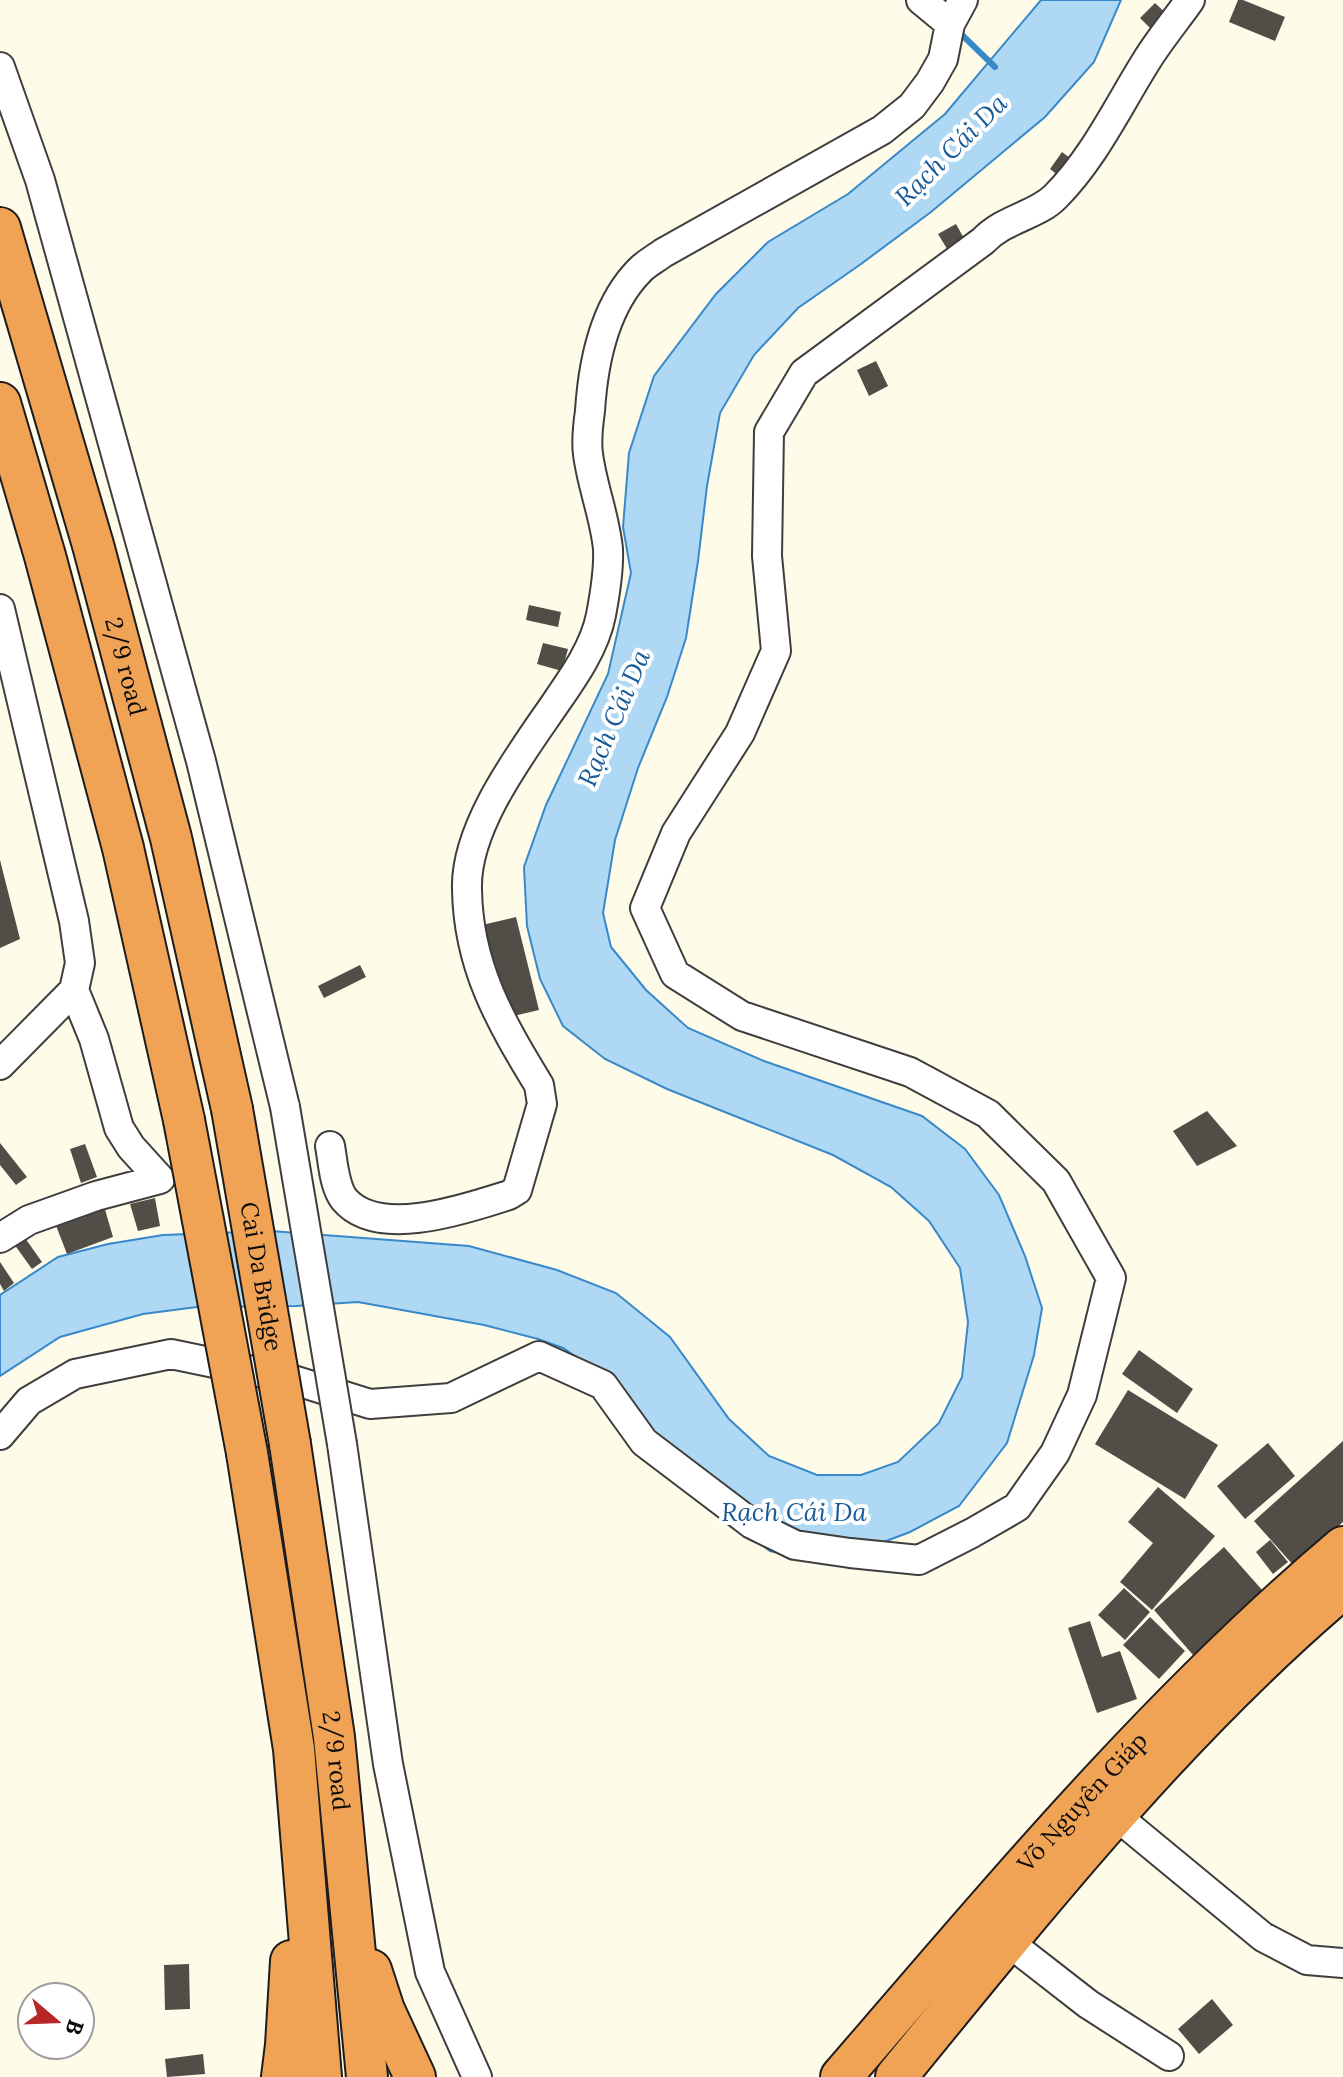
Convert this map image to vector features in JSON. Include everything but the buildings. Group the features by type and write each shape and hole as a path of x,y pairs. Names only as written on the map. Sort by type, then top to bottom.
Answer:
{"highway":[{"name":"2/9 road","path":"0,228 93,545 167,822 232,1109"},
{"name":"2/9 road","path":"0,403 45,556 123,848 184,1120"},
{"name":"Cai Da Bridge","path":"232,1109 290,1444"},
{"name":"Cai Da Bridge","path":"184,1120 247,1453"},
{"name":"2/9 road","path":"290,1444 334,1737 367,2077"},
{"name":"2/9 road","path":"247,1453 294,1749 321,2077"},
{"name":"Võ Nguyên Giáp","path":"841,2077 1047,1838 1181,1697 1307,1577 1343,1547"},
{"name":"Võ Nguyên Giáp","path":"896,2077 1114,1814 1200,1722 1297,1627 1343,1588"},
{"path":"334,1737 362,1938 384,2010 415,2077"},
{"path":"282,2077 291,1962 294,1749"}],"street":[{"path":"330,1146 339,1190 353,1207 368,1215 398,1220 453,1212 517,1190 540,1114 542,1096 539,1085 501,1021 480,973 470,924 468,867 485,816 526,746 568,685 587,652 600,618 608,548 587,439 594,370 610,318 622,293 639,270 882,130 912,106 943,59 957,12 921,0"},
{"path":"0,1435 29,1401 75,1374 171,1354 287,1378 370,1404 451,1398 539,1356 603,1385 644,1442 752,1524 795,1545 919,1560 1017,1507 1055,1453 1082,1395 1111,1278 1056,1181 988,1114 910,1072 742,1016 675,974 645,908 676,833 740,733 776,651 767,556 769,432 804,373 999,226 1056,196 1094,148 1149,56 1190,0"},
{"path":"0,67 40,180 193,732 285,1107 342,1444 388,1764 430,1972 477,2077"},
{"path":"0,609 74,921 80,963 74,990 0,1065"},
{"path":"0,1238 29,1220 96,1196 160,1179 131,1147 119,1128 94,1039 74,990"},
{"path":"1114,1814 1263,1937 1307,1960 1343,1963"},
{"path":"1007,1941 1088,2004 1169,2056"}],"water":[{"name":"Rạch Cái Da","path":"1041,0 1121,0 1094,62 1045,117 931,212 798,308 754,355 720,413 686,638 615,840 603,913 611,947 646,990 688,1028 764,1061 922,1116 965,1149 999,1195 1025,1256 1042,1308 1034,1355 1007,1443 959,1506 910,1532 857,1552 808,1560 770,1551 718,1512 585,1363 563,1348 484,1325 358,1302 197,1307 143,1314 60,1337 0,1376 0,1295 58,1257 108,1244 163,1235 271,1231 469,1246 557,1270 616,1293 670,1337 729,1419 769,1456 817,1475 861,1475 898,1462 939,1423 962,1377 968,1322 960,1268 929,1221 891,1187 833,1155 667,1089 605,1059 563,1026 540,979 527,926 524,867 546,805 608,674 631,573 623,527 629,453 654,376 716,294 768,242 848,194 945,114"}],"waterway":[{"path":"957,30 995,67"}]}
